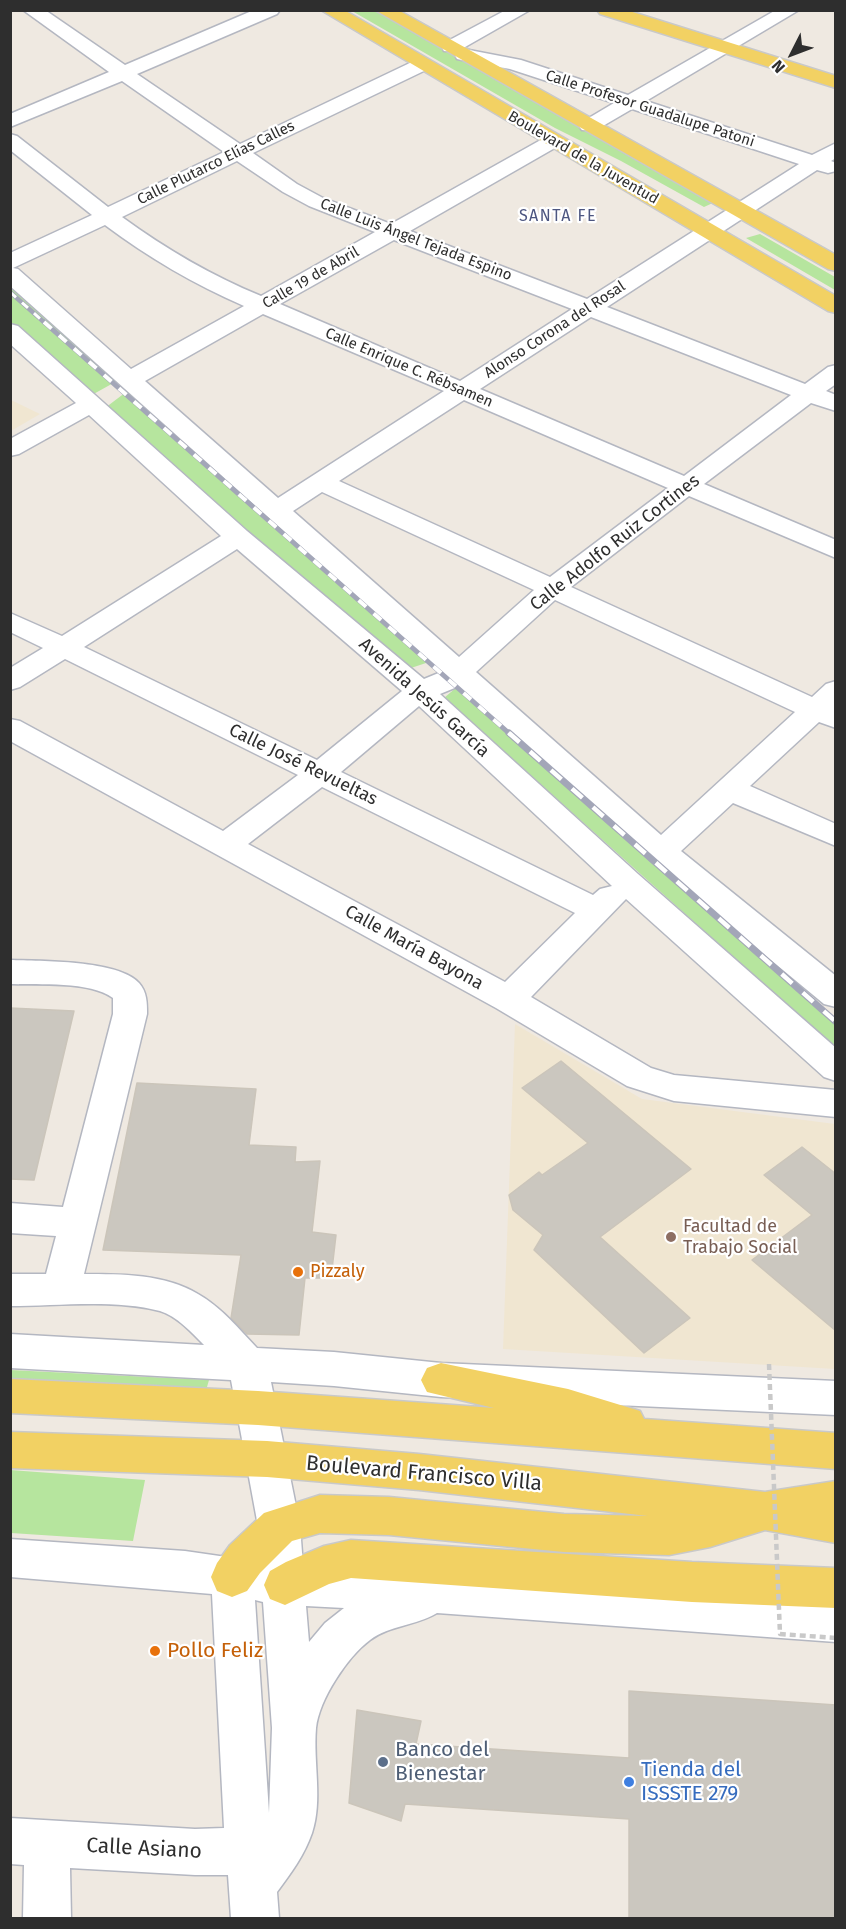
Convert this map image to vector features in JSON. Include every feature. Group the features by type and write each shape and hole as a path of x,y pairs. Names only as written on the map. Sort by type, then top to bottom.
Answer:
{"main road":[{"name":"Boulevard de la Juventud","path":"330,10 836,306"},
{"name":"Boulevard de la Juventud","path":"384,10 836,264"},
{"path":"606,10 836,74"},
{"path":"633,10 836,82"},
{"path":"557,143 585,149 706,212 716,214 740,210"},
{"path":"709,230 742,225 836,273"},
{"path":"441,1380 568,1407 685,1442"},
{"path":"10,1396 258,1408 685,1442 836,1451"},
{"name":"Boulevard Francisco Villa","path":"10,1450 267,1459 453,1475 765,1511 836,1524"},
{"path":"232,1577 245,1559 279,1526 320,1514 346,1514 564,1533 669,1536 710,1528 765,1511 836,1498"},
{"path":"285,1585 312,1569 330,1562 351,1559 692,1582 836,1588"}],"street":[{"name":"Calle Luis Ángel Tejada Espino","path":"32,10 290,188 315,201 836,404"},
{"path":"10,121 271,10"},
{"path":"457,51 522,10"},
{"path":"589,126 790,10"},
{"name":"Calle Profesor Guadalupe Patoni","path":"457,51 514,64 836,170"},
{"name":"Calle Plutarco Elías Calles","path":"10,262 421,65"},
{"name":"Calle Enrique C. Rébsamen","path":"10,140 174,265 261,306 836,550"},
{"name":"Calle 19 de Abril","path":"131,380 393,232 557,143"},
{"name":"Alonso Corona del Rosal","path":"275,511 836,149"},
{"path":"10,274 661,852 836,995"},
{"name":"Avenida Jesús García","path":"10,331 238,537 420,691 627,882 836,1068"},
{"name":"Calle Adolfo Ruiz Cortines","path":"225,845 319,774 420,691 449,680 552,588 836,372"},
{"path":"10,449 90,405"},
{"path":"321,482 552,588 828,706 729,789 661,852"},
{"path":"10,681 238,537"},
{"name":"Calle José Revueltas","path":"10,621 596,910"},
{"name":"Calle María Bayona","path":"10,728 508,999 639,1077 656,1084 697,1090 836,1104"},
{"path":"729,789 836,836"},
{"path":"508,999 627,882"},
{"path":"10,972 111,981 128,992 131,1001 130,1014 61,1290"},
{"path":"10,1218 78,1222"},
{"path":"10,1290 116,1290 165,1296 185,1305 205,1320 247,1364 258,1408 279,1526 294,1728 293,1810 289,1832 259,1877"},
{"path":"10,1351 333,1369 441,1380 836,1398"},
{"path":"10,1558 185,1571 285,1585 452,1594 836,1622"},
{"path":"232,1577 240,1734 259,1877"},
{"path":"294,1728 314,1676 328,1650 345,1630 368,1616 416,1601 452,1594"},
{"path":"29,1843 47,1918"},
{"name":"Calle Asiano","path":"29,1843 195,1852 259,1877"}],"path":[{"path":"769,1364 780,1634 836,1638"}],"shaded area":[{"path":"11,400 40,414 11,431"},
{"name":"Facultad de Trabajo Social","path":"515,1024 642,1099 835,1124 835,1369 503,1349"}],"green space":[{"path":"352,11 376,11 715,202 704,207 555,128"},
{"path":"760,234 835,277 835,290 746,238"},
{"path":"11,287 117,381 90,396 11,324"},
{"path":"130,389 429,662 408,669 105,408"},
{"path":"458,686 835,1019 835,1048 444,698"},
{"path":"10,1370 209,1380 205,1394 11,1384"},
{"path":"10,1470 145,1480 133,1541 11,1533"}],"building":[{"path":"10,1008 74,1011 34,1180 10,1179"},
{"path":"561,1061 691,1169 600,1237 690,1318 644,1353 534,1250 543,1235 513,1210 509,1195 539,1172 542,1175 588,1143 522,1088"},
{"path":"137,1083 256,1089 249,1145 296,1147 295,1162 320,1161 312,1232 336,1235 331,1278 305,1278 299,1335 247,1334 231,1318 241,1255 103,1250"},
{"path":"802,1147 836,1174 836,1331 752,1260 812,1215 764,1175"},
{"name":"Tienda del ISSSTE 279","path":"629,1691 836,1705 836,1918 629,1918 629,1819 405,1804 401,1821 349,1803 357,1710 421,1721 416,1744 629,1758"}],"railway":[{"path":"10,292 45,323"},
{"path":"44,322 511,735"},
{"path":"509,733 836,1022"}],"place":[{"name":"Facultad de Trabajo Social","path":"671,1237"},
{"name":"Pizzaly","path":"298,1272"},
{"name":"Pollo Feliz","path":"155,1651"},
{"name":"Banco del Bienestar","path":"383,1762"},
{"name":"Tienda del ISSSTE 279","path":"629,1782"}],"district":[{"name":"SANTA FE","path":"558,217"}]}
